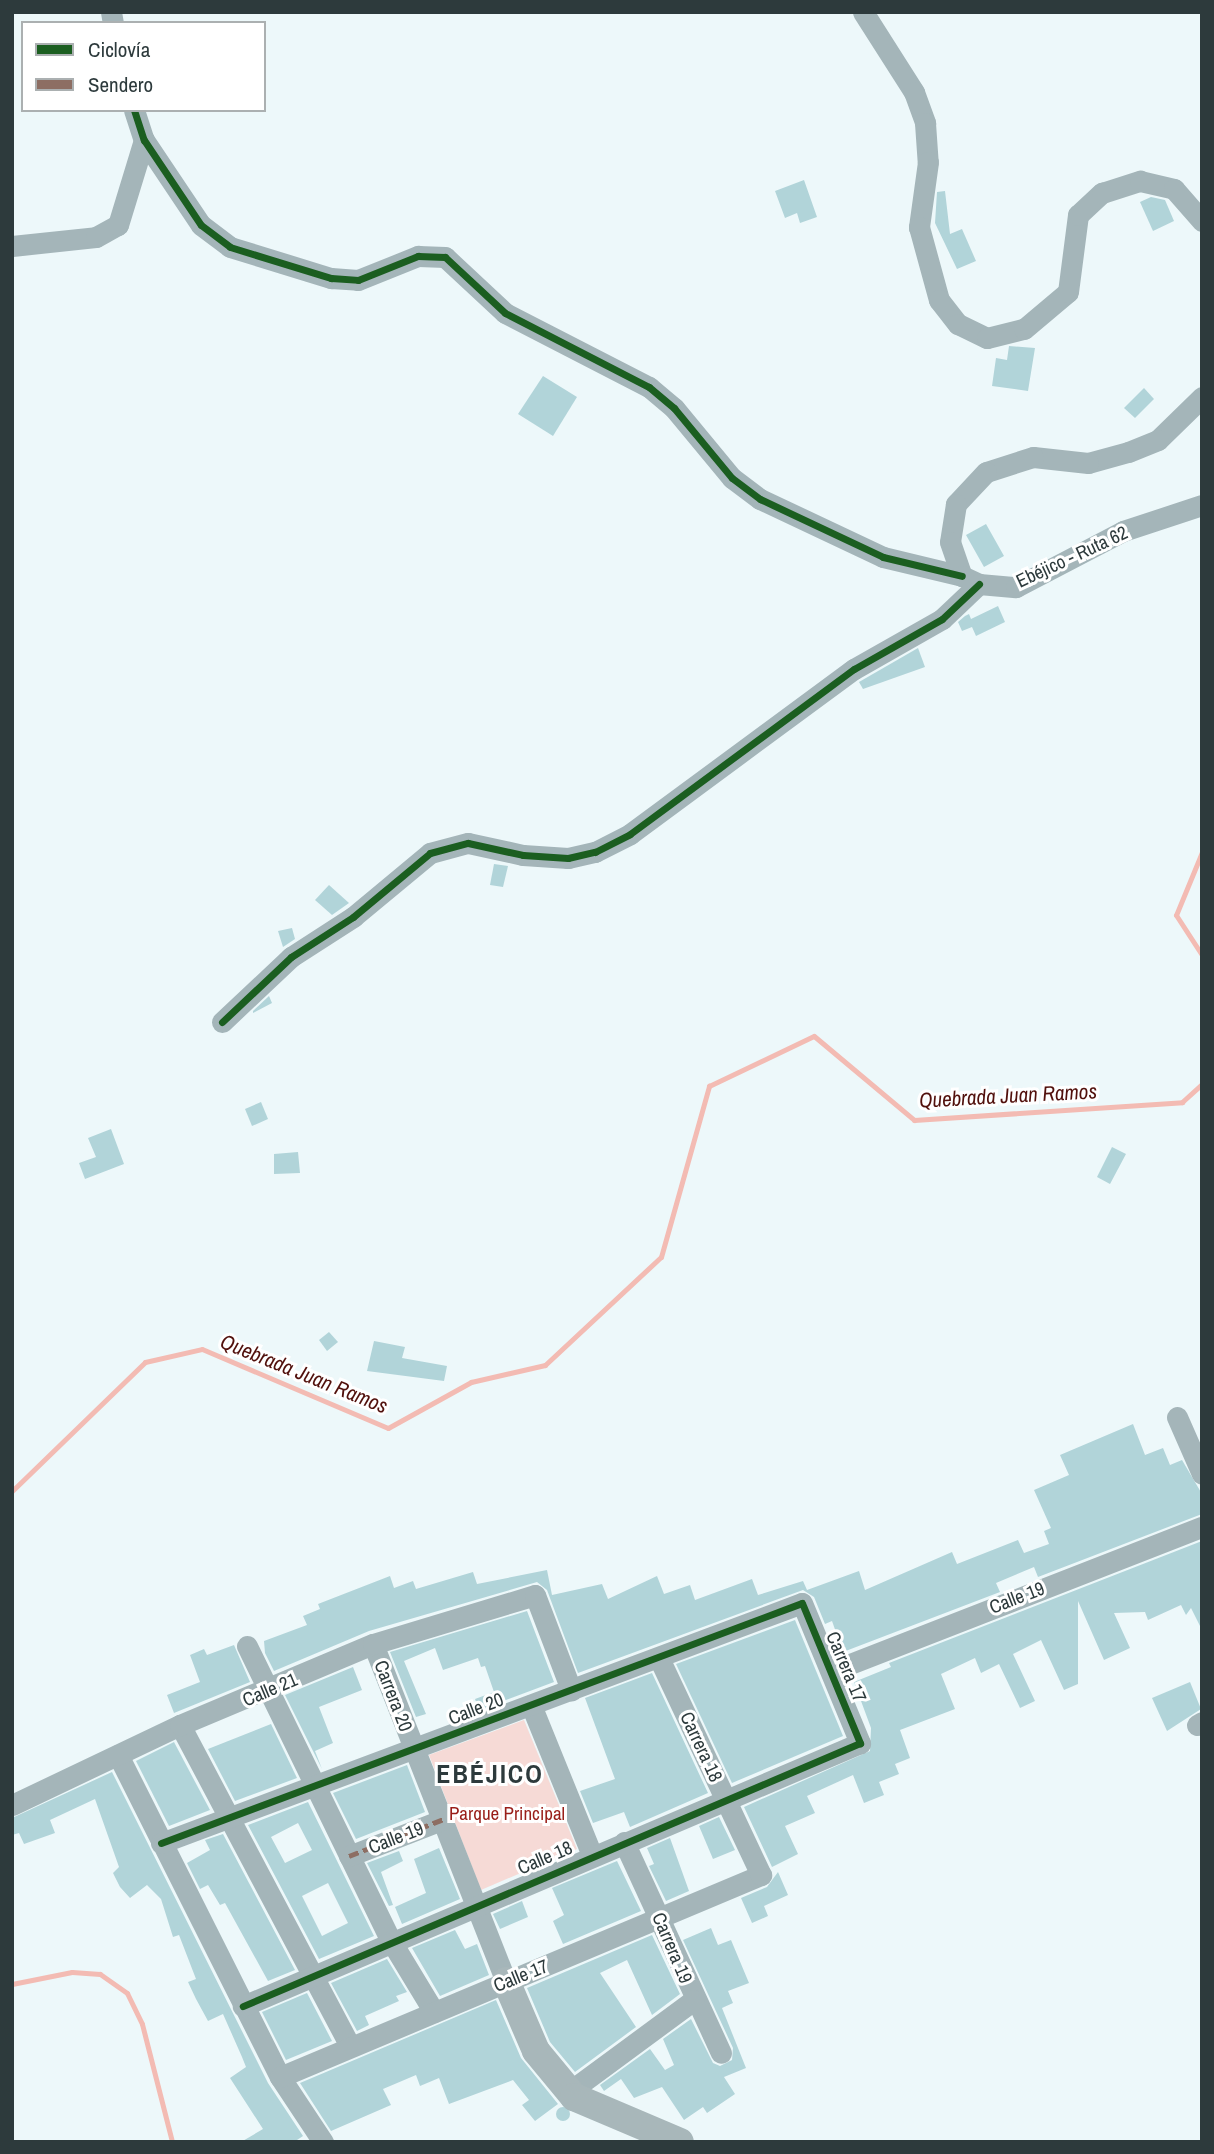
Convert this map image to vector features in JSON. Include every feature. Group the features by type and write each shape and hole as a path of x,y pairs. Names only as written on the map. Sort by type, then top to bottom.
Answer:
{"main road":[{"path":"506,1981 536,2051 569,2092 680,2142"}],"street":[{"path":"863,12 915,92 925,123 929,162 919,227 939,300 958,324 987,338 1024,329 1068,292 1078,215 1102,192 1140,181 1174,188 1202,221"},
{"name":"Ebéjico - Ruta 62","path":"135,112 144,140 201,225 230,247 331,278 358,280 418,256 445,257 505,313 649,387 674,408 732,478 760,499 883,557 970,580 1016,587 1123,531 1202,505"},
{"path":"12,246 96,237 118,225 144,140"},
{"path":"222,1021 291,957 353,917 429,853 468,843 523,855 568,858 595,852 630,834 854,669 942,619 970,580 950,542 956,503 986,472 1033,457 1088,463 1128,452 1158,440 1202,397"},
{"path":"1177,1417 1202,1474"},
{"name":"Calle 19","path":"832,1671 1202,1527"},
{"name":"Calle 21","path":"12,1805 180,1726 266,1692 373,1644 535,1595 572,1690"},
{"name":"Carrera 17","path":"802,1603 860,1743"},
{"name":"Calle 20","path":"161,1843 802,1603"},
{"name":"Carrera 20","path":"373,1644 479,1903 506,1981"},
{"path":"247,1646 266,1692 391,1941 434,2012"},
{"name":"Carrera 18","path":"659,1658 761,1875"},
{"path":"531,1705 592,1855"},
{"path":"180,1726 350,2046"},
{"name":"Calle 18","path":"243,2006 312,1974 860,1743"},
{"path":"118,1755 280,2077 323,2142"},
{"name":"Calle 19","path":"349,1856 444,1819"},
{"name":"Carrera 19","path":"624,1842 694,2000 721,2053"},
{"name":"Calle 17","path":"280,2077 506,1981 660,1920 761,1875"},
{"path":"569,2092 694,2000"}],"green space":[{"name":"Parque Principal","path":"524,1720 577,1849 481,1890 429,1755"}],"building":[{"path":"804,180 817,217 800,223 797,213 785,218 775,191"},
{"path":"945,191 950,234 962,229 976,261 957,269 935,223 937,192"},
{"path":"1151,197 1165,200 1174,221 1153,231 1140,202"},
{"path":"1009,346 1035,348 1028,391 992,386 996,358 1007,360"},
{"path":"543,376 577,397 553,436 518,414"},
{"path":"1144,388 1154,399 1135,418 1124,408"},
{"path":"986,524 1004,556 984,567 966,535"},
{"path":"998,606 1005,622 976,636 972,627 962,631 958,622 965,616 969,614 971,619"},
{"path":"918,648 925,667 863,689 859,682"},
{"path":"494,864 508,866 503,887 490,885"},
{"path":"329,885 349,903 332,915 315,900"},
{"path":"292,928 295,939 283,947 278,931"},
{"path":"269,996 272,1003 253,1013 253,1011"},
{"path":"261,1102 268,1119 252,1126 245,1109"},
{"path":"111,1129 124,1164 85,1179 79,1163 96,1157 88,1138"},
{"path":"1112,1147 1126,1154 1110,1184 1097,1177"},
{"path":"298,1152 300,1173 274,1174 274,1154"},
{"path":"329,1332 338,1342 327,1351 319,1340"},
{"path":"374,1341 405,1347 402,1358 447,1366 444,1381 367,1371"},
{"path":"1133,1424 1145,1455 1163,1448 1170,1465 1182,1460 1202,1494 1202,1514 1038,1577 1034,1567 996,1583 1000,1592 843,1652 832,1621 825,1624 814,1597 803,1590 578,1673 547,1590 537,1582 369,1631 274,1671 265,1653 264,1641 307,1625 303,1616 320,1609 318,1604 390,1576 394,1588 413,1581 416,1589 473,1572 477,1584 547,1570 552,1595 602,1584 608,1599 657,1576 664,1594 690,1585 695,1600 752,1579 758,1595 803,1581 807,1590 859,1571 865,1590 952,1552 957,1564 1018,1540 1024,1553 1049,1544 1044,1531 1051,1528 1034,1490 1069,1475 1060,1455"},
{"path":"1202,1541 1202,1630 1191,1608 1186,1615 1181,1605 1148,1620 1145,1612 1114,1613 1130,1648 1104,1660 1078,1601 1078,1684 1064,1690 1041,1640 1013,1654 1035,1701 1020,1708 999,1664 981,1673 975,1658 941,1674 955,1709 900,1730 910,1758 895,1764 899,1774 879,1782 884,1795 864,1803 853,1775 807,1796 815,1813 785,1826 798,1854 772,1867 744,1807 870,1751 871,1728 854,1682 891,1667 889,1663"},
{"path":"527,1611 554,1682 479,1710 475,1699 494,1692 485,1666 481,1667 478,1658 443,1670 435,1648 404,1661 426,1714 416,1717 390,1652"},
{"path":"795,1620 843,1736 732,1783 676,1664"},
{"path":"234,1645 250,1682 174,1713 167,1695 200,1682 190,1655 204,1649 207,1655"},
{"path":"353,1667 362,1690 319,1707 333,1743 315,1751 322,1769 285,1695"},
{"path":"652,1673 708,1793 630,1827 624,1812 593,1823 580,1791 615,1779 585,1698"},
{"path":"1190,1682 1201,1709 1167,1731 1152,1698"},
{"path":"271,1724 297,1778 235,1801 208,1749"},
{"path":"174,1742 210,1810 169,1826 136,1761"},
{"path":"407,1765 425,1812 356,1839 333,1793"},
{"path":"112,1772 268,2083 303,2136 294,2142 241,2142 263,2129 230,2078 246,2067 242,2057 223,2014 208,2021 196,1999 188,1982 196,1979 179,1935 173,1937 161,1899 147,1885 130,1898 120,1887 113,1873 119,1867 95,1799 50,1820 55,1833 24,1844 19,1833 12,1835 12,1818"},
{"path":"308,1802 374,1936 319,1959 248,1825","holes":["298,1823 312,1850 285,1863 271,1837","328,1883 348,1923 322,1936 302,1896"]},
{"path":"719,1817 735,1850 713,1859 699,1826"},
{"path":"223,1834 295,1970 268,1981 225,1903 220,1905 208,1885 200,1889 187,1863 210,1850 205,1840"},
{"path":"670,1838 689,1891 666,1901 649,1866 654,1864 647,1848"},
{"path":"439,1848 460,1899 402,1924 395,1907 426,1893 414,1859"},
{"path":"399,1851 403,1861 381,1872 393,1905 389,1906 367,1863"},
{"path":"617,1861 641,1911 563,1944 553,1921 564,1915 552,1888"},
{"path":"778,1872 788,1895 764,1906 768,1916 752,1923 741,1898 767,1887"},
{"path":"522,1901 528,1917 500,1929 493,1914"},
{"path":"711,1928 718,1945 731,1940 749,1983 728,1991 733,2003 722,2008 746,2068 724,2077 735,2094 707,2113 703,2107 684,2120 662,2087 634,2098 621,2079 604,2091 600,2085 650,2049 665,2070 674,2065 663,2039 691,2019 713,2063 720,2066 732,2060 733,2048 683,1940"},
{"path":"455,1930 465,1949 477,1944 489,1975 440,1996 412,1948"},
{"path":"652,1935 680,1994 652,2015 627,1960 600,1973 636,2027 575,2072 550,2042 527,1988"},
{"path":"387,1959 407,1992 396,1996 399,2001 365,2016 369,2025 357,2031 331,1983"},
{"path":"307,1993 332,2041 286,2060 262,2012"},
{"path":"496,2000 521,2058 558,2104 535,2121 522,2105 529,2100 513,2080 449,2104 439,2078 420,2086 416,2075 383,2089 391,2105 331,2131 300,2083"},
{"path":"563,2107 568,2109 568,2119 563,2121 558,2119 556,2114 558,2109"}],"waterway":[{"name":"Quebrada Juan Ramos","path":"1202,852 1176,915 1202,955"},
{"name":"Quebrada Juan Ramos","path":"12,1491 145,1362 202,1349 388,1428 471,1382 545,1365 661,1257 709,1086 814,1036 914,1120 1182,1102 1202,1084"},
{"path":"12,1984 72,1972 100,1974 127,1993 142,2024 172,2142"}],"marked path":[{"path":"349,1856 444,1819"}],"cycle path":[{"path":"135,112 144,140 201,225 230,247 331,278 358,280 418,256 445,257 505,313 649,387 674,408 732,478 760,499 883,557 962,576"},
{"path":"222,1022 291,957 353,917 430,853 468,843 523,855 568,858 595,852 630,834 854,669 942,619 979,584"},
{"path":"161,1843 802,1603 860,1743 243,2006"}],"district":[{"name":"EBÉJICO","path":"490,1774"}]}
